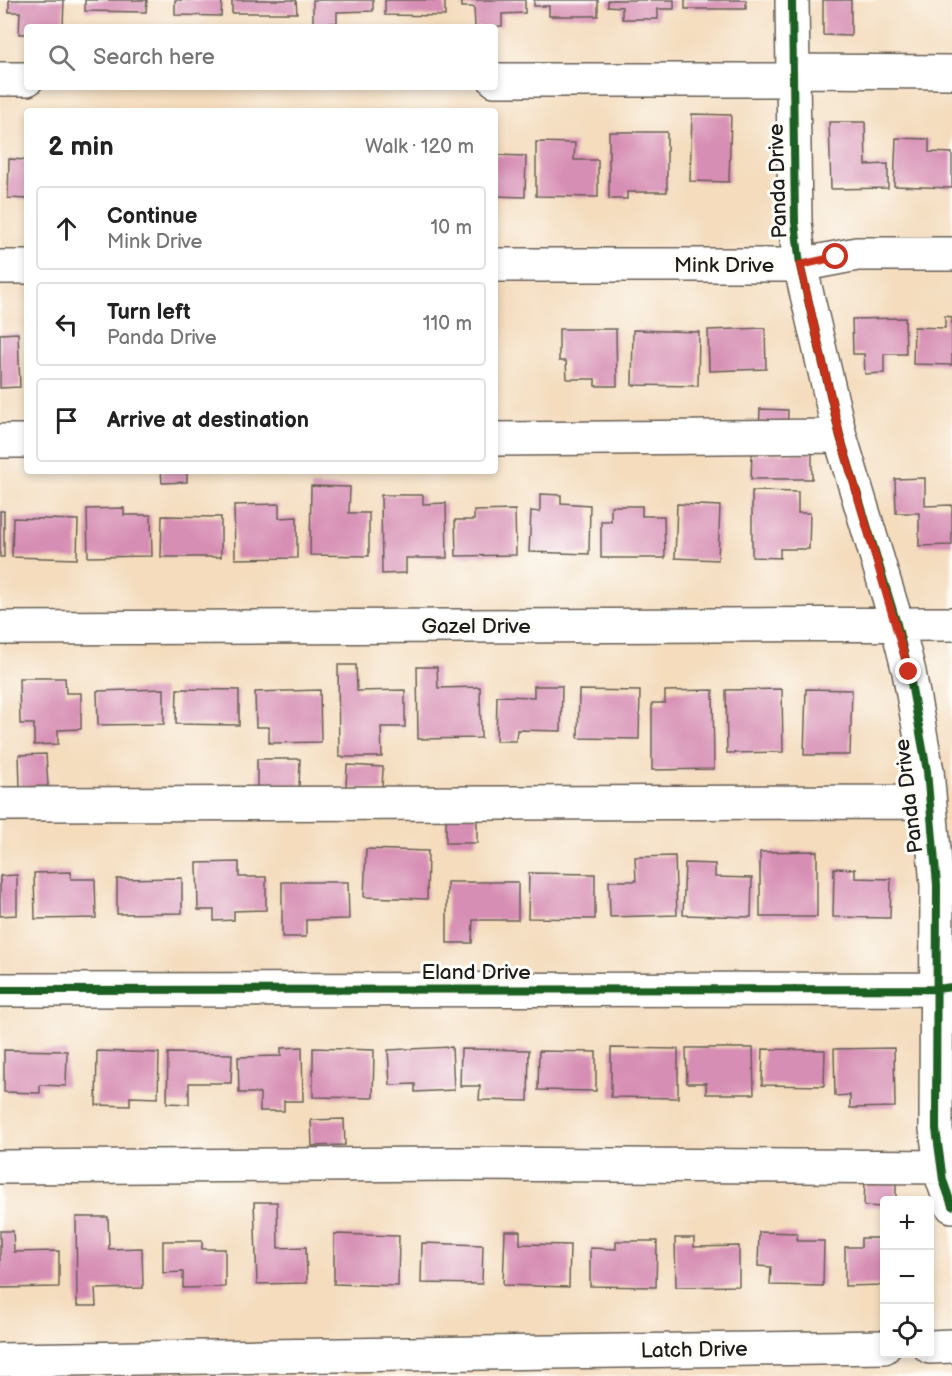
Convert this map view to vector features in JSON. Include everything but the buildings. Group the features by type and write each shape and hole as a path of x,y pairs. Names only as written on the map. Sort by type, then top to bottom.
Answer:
{"street":[{"name":"Panda Drive","path":"792,0 795,222 800,265 840,436 897,624 909,672 927,771 944,988 936,1129 947,1167 952,1206"},
{"path":"498,80 952,72"},
{"path":"0,79 24,79"},
{"name":"Mink Drive","path":"498,266 800,265 856,254 952,254"},
{"path":"0,267 24,267"},
{"path":"498,438 840,436"},
{"path":"0,441 24,441"},
{"name":"Gazel Drive","path":"0,628 952,624"},
{"path":"0,804 929,802"},
{"name":"Eland Drive","path":"0,990 944,988"},
{"path":"0,1167 445,1164 947,1167"},
{"path":"934,1347 952,1346"},
{"name":"Latch Drive","path":"0,1360 880,1347"}],"cycle path":[{"path":"792,0 795,222 800,265 840,436 897,624 909,672 927,771 937,885 936,1129 943,1180 952,1206"},
{"path":"0,990 936,989 952,987"}],"route":[{"path":"836,257 800,265 827,388 909,672"}]}
